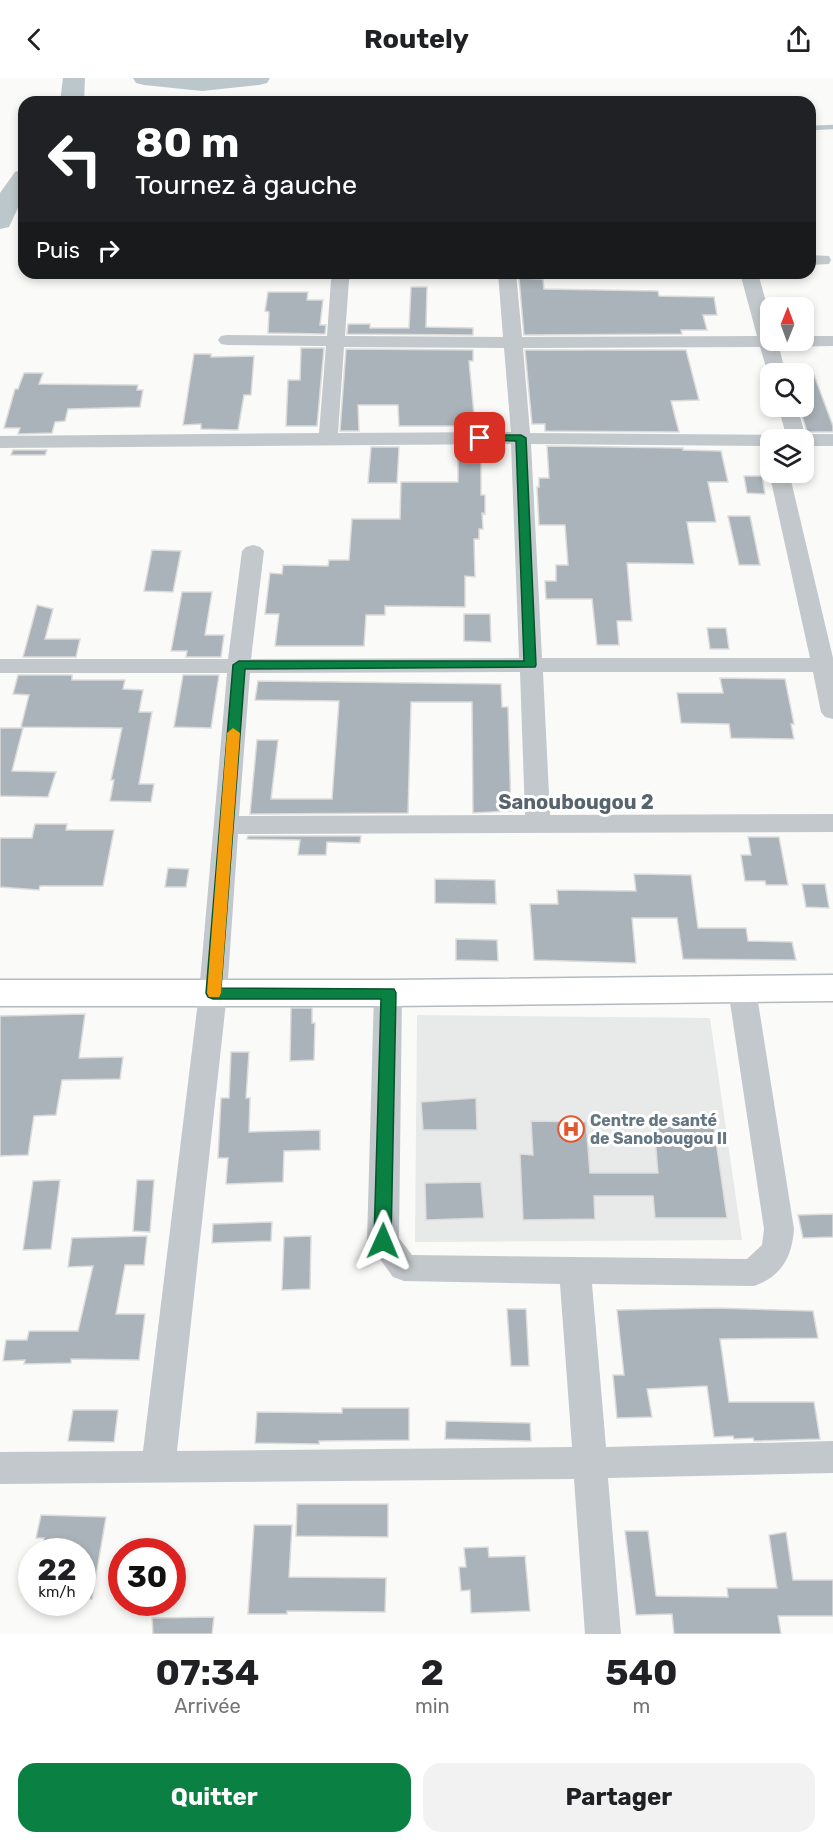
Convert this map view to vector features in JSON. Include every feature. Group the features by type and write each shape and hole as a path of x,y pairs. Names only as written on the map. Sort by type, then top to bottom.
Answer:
{"main road":[{"path":"0,993 388,993 833,988"}],"street":[{"path":"328,440 340,279"},
{"path":"507,279 521,438 538,822"},
{"path":"751,279 760,315"},
{"path":"227,340 512,343 760,342"},
{"path":"814,341 833,341"},
{"path":"0,442 521,438 760,439"},
{"path":"814,440 833,440"},
{"path":"782,483 827,665 833,712"},
{"path":"158,1466 213,993 239,665 253,551"},
{"path":"0,666 827,665"},
{"path":"226,825 538,822 833,823"},
{"path":"388,993 383,1241 404,1268 754,1273 777,1251 779,1229 742,989"},
{"path":"575,1271 603,1634"},
{"path":"0,1468 590,1463 833,1457"}],"shaded area":[{"name":"Centre de santé de Sanobougou II","path":"417,1015 710,1018 742,1240 415,1242"}],"building":[{"path":"519,279 543,279 544,289 658,291 659,296 714,297 717,315 703,315 707,330 681,330 682,334 524,335"},
{"path":"411,287 427,287 426,327 473,328 473,335 347,334 348,324 370,324 370,328 409,328"},
{"path":"268,292 308,292 307,300 323,300 320,325 326,325 325,334 268,333 269,312 265,311"},
{"path":"301,348 324,348 317,426 286,426 288,380 300,380"},
{"path":"346,349 473,350 473,361 469,361 474,415 480,414 482,430 459,430 459,426 399,426 398,405 358,405 359,431 340,431"},
{"path":"525,350 686,350 699,400 671,401 679,432 545,431 545,424 532,424"},
{"path":"194,354 211,354 211,357 254,356 251,395 244,395 238,430 201,429 201,424 183,425"},
{"path":"24,373 43,373 39,384 138,385 137,390 143,390 140,407 68,409 65,421 55,422 52,433 18,434 20,428 4,428 15,389 18,389"},
{"path":"814,375 833,426 833,432 814,432 814,429 806,429 802,417 814,417"},
{"path":"483,446 481,495 485,495 485,514 482,513 483,529 479,529 479,539 474,539 475,577 465,576 465,607 385,606 385,615 366,615 364,646 275,646 279,614 265,614 270,573 282,574 283,565 328,566 329,560 349,560 352,519 400,519 401,482 458,482 458,447"},
{"path":"547,446 683,448 683,450 721,451 728,482 708,482 716,522 687,522 694,564 627,563 632,621 617,621 619,645 597,645 592,599 546,599 545,581 556,581 556,565 568,565 565,525 539,525 537,487 539,487 539,478 549,478"},
{"path":"371,447 399,447 397,483 368,483"},
{"path":"13,450 47,450 45,455 11,455"},
{"path":"744,476 760,476 760,483 763,483 765,494 747,493"},
{"path":"728,516 750,516 760,565 739,565"},
{"path":"152,550 181,551 173,592 144,591"},
{"path":"182,592 212,592 205,635 224,635 221,657 186,657 187,651 171,651"},
{"path":"37,605 53,609 45,639 80,639 76,657 23,657"},
{"path":"464,614 490,614 491,642 464,641"},
{"path":"707,628 726,628 729,649 710,649"},
{"path":"18,675 72,675 72,680 125,680 123,689 143,690 139,712 152,712 139,784 154,784 151,802 110,801 114,780 111,780 122,728 21,727 29,695 13,694"},
{"path":"183,675 219,675 211,728 174,727"},
{"path":"720,678 785,679 794,724 791,724 794,739 731,738 729,724 681,723 677,693 723,693"},
{"path":"258,681 501,684 502,707 508,707 511,811 473,813 472,702 411,702 408,813 250,814 257,740 278,740 271,799 332,799 339,701 255,700"},
{"path":"0,728 23,728 12,771 56,772 48,797 0,796"},
{"path":"35,824 67,824 66,830 114,830 103,886 40,886 39,890 0,887 0,838 32,838"},
{"path":"248,836 361,836 360,843 327,842 326,855 298,855 300,840 247,839"},
{"path":"748,837 779,837 788,885 766,885 765,881 745,881 741,855 751,855"},
{"path":"168,868 189,869 186,887 165,887"},
{"path":"634,874 691,875 698,928 746,928 748,941 792,942 796,960 683,959 677,918 632,918 636,963 534,960 530,904 558,904 557,890 636,891"},
{"path":"435,879 495,880 496,904 435,903"},
{"path":"802,884 825,884 829,908 806,907"},
{"path":"456,939 497,940 498,961 456,960"},
{"path":"291,1008 312,1008 312,1023 315,1023 314,1060 290,1061"},
{"path":"85,1014 79,1058 123,1057 120,1079 62,1080 56,1115 34,1116 28,1155 0,1156 0,1016"},
{"path":"231,1052 249,1052 246,1098 250,1098 249,1132 320,1130 320,1150 284,1151 283,1182 226,1184 228,1158 218,1158 221,1098 229,1098"},
{"path":"476,1098 477,1130 423,1130 421,1102"},
{"path":"531,1121 586,1122 590,1173 658,1173 654,1126 714,1127 727,1218 655,1218 653,1196 594,1196 595,1219 523,1220 520,1154 533,1155"},
{"path":"60,1180 51,1249 23,1250 33,1181"},
{"path":"137,1180 154,1180 150,1232 133,1231"},
{"path":"481,1182 484,1218 426,1220 425,1183"},
{"path":"833,1214 833,1237 803,1238 798,1215"},
{"path":"272,1222 271,1241 212,1243 213,1224"},
{"path":"147,1236 144,1265 125,1265 116,1314 145,1314 139,1360 71,1359 71,1363 24,1364 25,1360 3,1361 6,1340 27,1340 29,1331 78,1331 93,1266 68,1267 72,1238"},
{"path":"311,1236 310,1289 282,1290 284,1237"},
{"path":"716,1308 813,1311 818,1338 720,1339 729,1402 814,1402 820,1439 754,1441 753,1438 734,1439 733,1436 714,1437 707,1386 647,1389 652,1417 617,1418 613,1375 624,1375 617,1310"},
{"path":"507,1309 526,1309 529,1366 511,1366"},
{"path":"342,1408 409,1408 409,1440 319,1441 319,1444 255,1443 257,1412 342,1413"},
{"path":"73,1410 118,1410 114,1442 68,1441"},
{"path":"446,1421 530,1423 531,1441 445,1439"},
{"path":"297,1504 388,1504 388,1537 296,1536"},
{"path":"41,1515 106,1517 96,1576 96,1538 36,1538"},
{"path":"254,1525 292,1525 289,1577 386,1578 385,1612 287,1611 287,1614 248,1614"},
{"path":"625,1531 648,1531 656,1596 728,1597 727,1588 777,1588 769,1535 786,1532 793,1580 833,1580 833,1616 778,1616 781,1634 674,1634 672,1614 636,1615"},
{"path":"488,1547 489,1557 525,1556 530,1611 471,1613 470,1590 461,1591 459,1567 466,1567 464,1548"},
{"path":"214,1617 212,1634 153,1634 152,1618"}],"waterway":[{"path":"72,96 74,78"},
{"path":"144,78 202,84 259,78"},
{"path":"816,128 833,127"},
{"path":"0,221 10,197 18,186"}],"slow traffic":[{"path":"214,993 233,733"}],"place":[{"name":"Centre de santé de Sanobougou II","path":"571,1129"}],"district":[{"name":"Sanoubougou 2","path":"576,802"}],"route":[{"path":"383,1241 388,993 213,993 239,665 530,665 521,438 480,438"}]}
